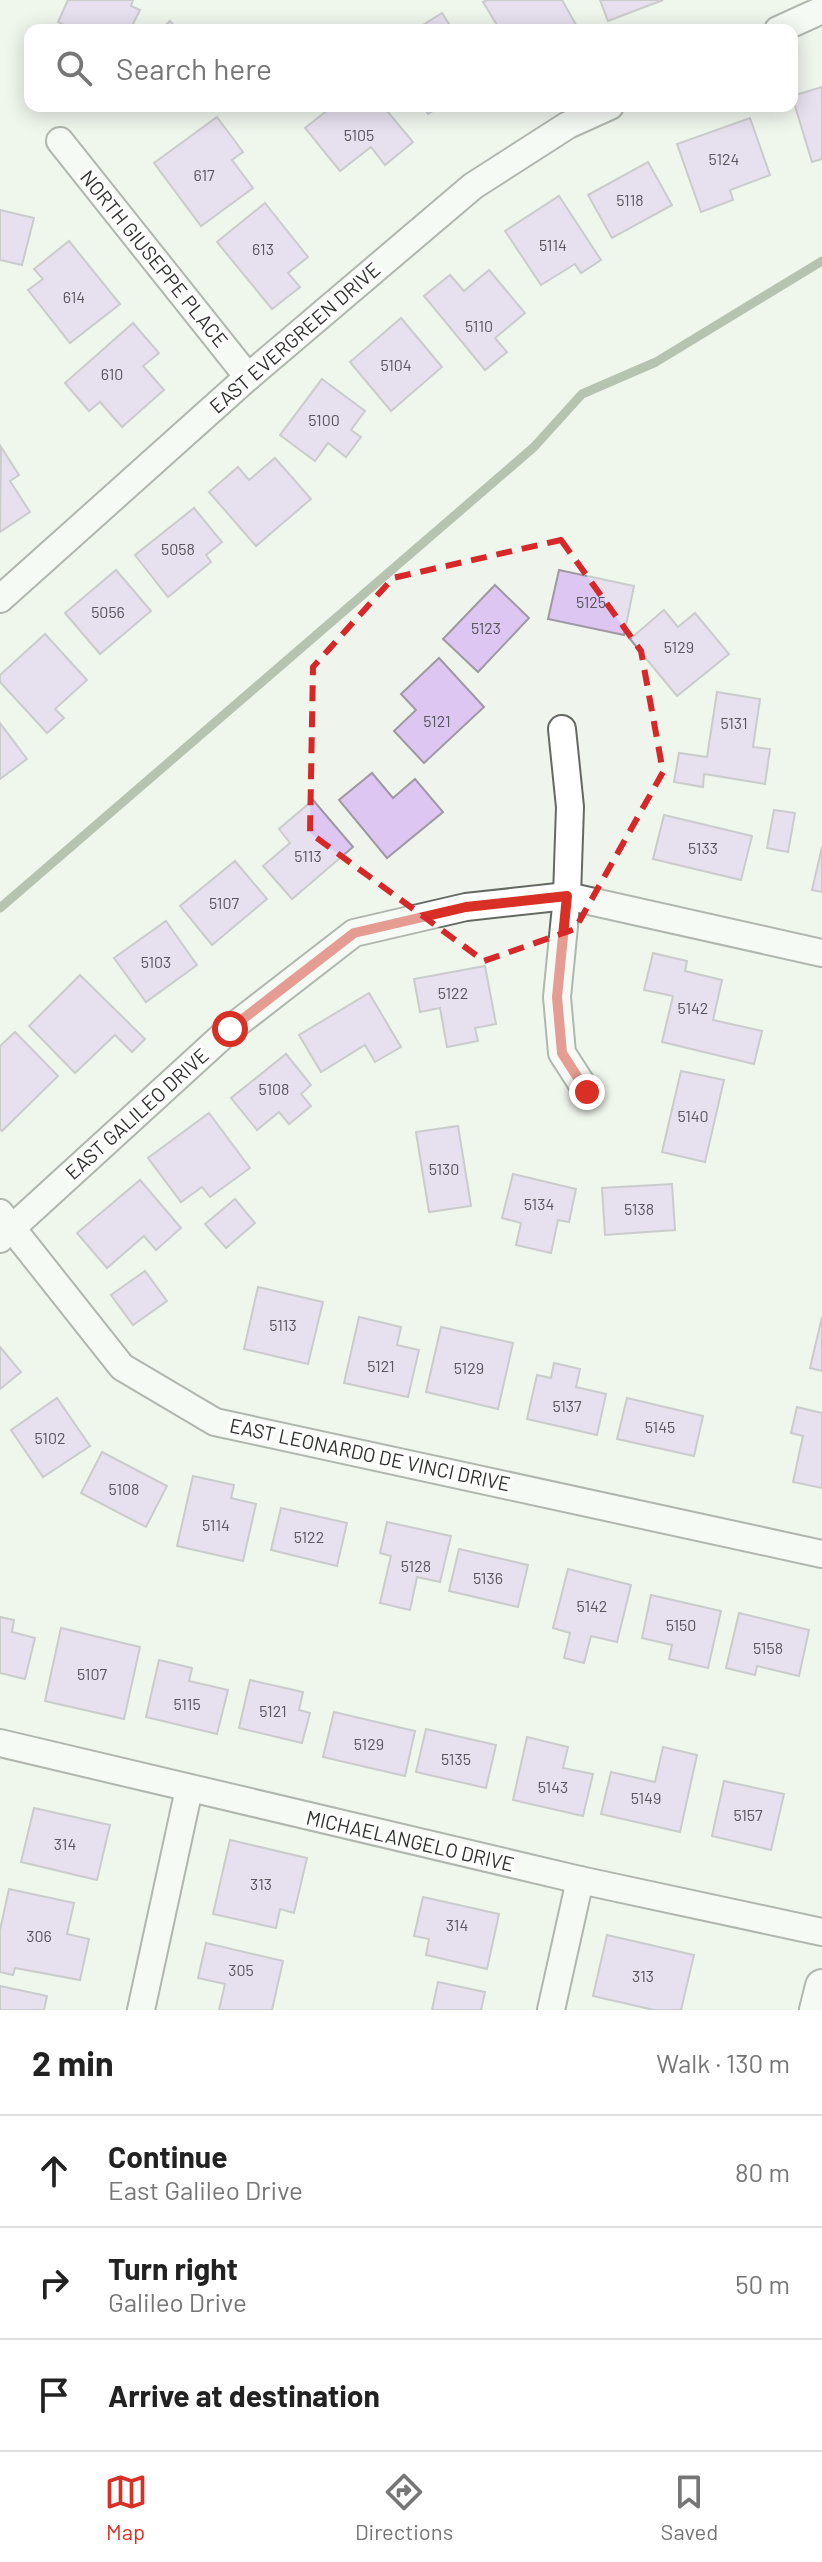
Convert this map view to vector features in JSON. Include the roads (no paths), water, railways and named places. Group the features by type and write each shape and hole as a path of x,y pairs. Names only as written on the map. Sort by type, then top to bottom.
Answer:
{"street":[{"path":"791,24 822,10"},
{"name":"EAST EVERGREEN DRIVE","path":"0,599 248,377 473,186 568,125 597,112"},
{"name":"NORTH GIUSEPPE PLACE","path":"60,141 248,377"},
{"path":"562,729 570,807 567,896 557,997 562,1053 587,1092"},
{"name":"EAST GALILEO DRIVE","path":"4,1227 230,1029 354,933 466,907 567,896 822,953"},
{"name":"EAST LEONARDO DE VINCI DRIVE","path":"4,1227 122,1367 215,1422 822,1554"},
{"name":"MICHAELANGELO DRIVE","path":"0,1743 580,1880 822,1932"},
{"path":"141,2010 189,1789"},
{"path":"551,2010 580,1880"},
{"path":"816,2010 822,1986"}],"waterway":[{"path":"0,908 534,447 582,394 656,362 822,261"}]}
